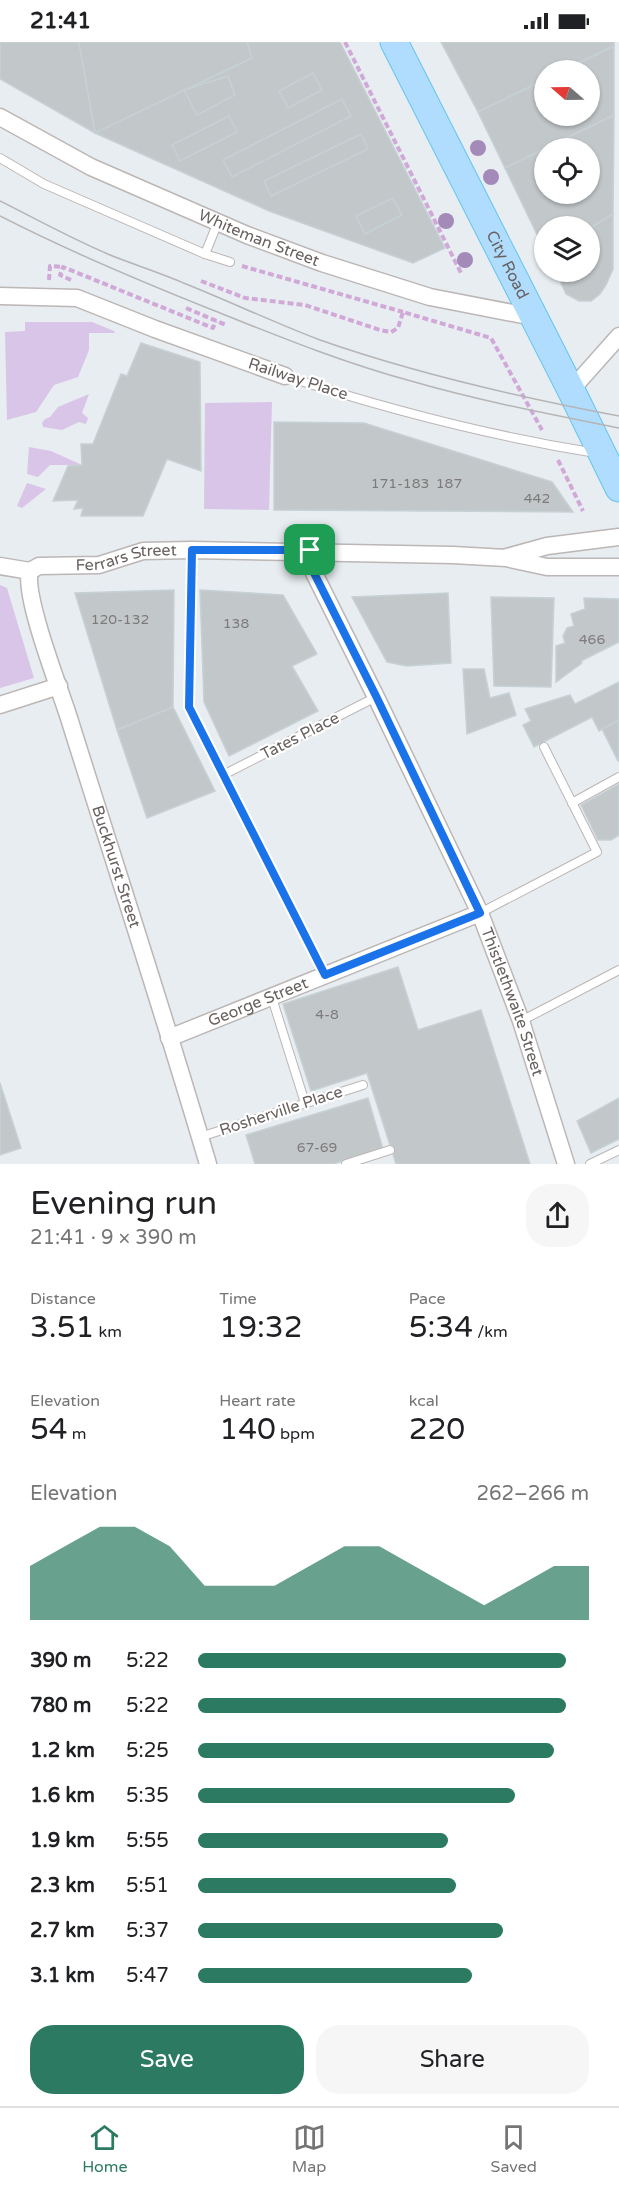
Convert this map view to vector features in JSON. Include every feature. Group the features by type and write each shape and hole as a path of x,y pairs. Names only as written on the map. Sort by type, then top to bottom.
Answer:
{"main road":[{"name":"City Road","path":"394,42 572,390 619,489"}],"street":[{"name":"Whiteman Street","path":"0,117 92,167 218,222 322,263 430,297 533,317"},
{"name":"Railway Place","path":"0,296 77,298 285,376"},
{"path":"572,390 619,336"},
{"name":"Ferrars Street","path":"506,558 547,546 619,537"},
{"name":"Ferrars Street","path":"0,566 30,571 39,566 99,565 143,551 310,550 506,558 547,567 619,567"},
{"name":"Thistlethwaite Street","path":"310,550 314,573 480,913 521,1021 566,1164"},
{"name":"Buckhurst Street","path":"30,571 28,577 31,601 208,1164"},
{"path":"0,705 59,686"},
{"name":"George Street","path":"169,1038 480,913"}],"lane":[{"path":"0,158 44,184 205,254 230,262"},
{"path":"205,254 218,222"},
{"name":"Railway Place","path":"285,376 377,404 552,446 601,454"},
{"path":"192,550 189,707 325,975"},
{"name":"Tates Place","path":"223,775 376,696"},
{"path":"480,913 597,852 544,747"},
{"path":"572,802 619,777"},
{"path":"521,1021 619,970"},
{"path":"272,998 305,1103"},
{"name":"Rosherville Place","path":"200,1137 363,1085"},
{"path":"346,1164 390,1150"},
{"path":"590,1164 619,1150"}],"path":[{"path":"345,42 461,273"},
{"path":"230,262 491,338 552,446 583,511"},
{"path":"50,266 63,267"},
{"path":"201,281 245,298 305,305 391,332 398,328 403,312"},
{"path":"186,308 226,325"},
{"path":"205,325 213,328 216,321"}],"shaded area":[{"path":"25,322 92,322 115,333 89,333 89,350 78,377 54,385 36,412 7,420 5,332 25,331"},
{"path":"89,394 82,413 88,418 86,424 79,422 62,430 43,427 42,423 45,419 50,417 58,407"},
{"path":"272,402 269,510 204,509 205,403"},
{"path":"29,447 51,451 82,465 50,465 38,477 27,474"},
{"path":"27,483 46,489 22,508 17,506"},
{"path":"0,585 7,588 34,678 0,688"}],"building":[{"path":"0,42 340,42 445,248 413,263 269,211 95,133 0,79"},
{"path":"80,42 247,42 252,58 95,133"},
{"path":"441,42 614,42 614,46 585,60 534,60 534,85 478,112"},
{"path":"614,46 614,115 600,122 600,60 585,60"},
{"path":"313,73 322,90 288,108 279,91"},
{"path":"228,76 235,95 197,115 184,90"},
{"path":"534,85 534,126 591,126 567,138 534,138 534,154 505,168 478,112"},
{"path":"342,99 351,116 232,177 223,160"},
{"path":"614,115 613,214 600,222 600,216 534,216 534,228 505,168 534,154 534,204 600,204 600,138 567,138 591,126 600,126 600,122"},
{"path":"229,116 237,132 180,161 172,145"},
{"path":"361,134 368,149 271,196 264,181"},
{"path":"393,198 402,215 365,234 356,216"},
{"path":"613,214 613,269 600,294 591,301 579,301 566,294 561,282 600,282 600,222"},
{"path":"141,343 200,362 201,471 167,459 143,516 81,516 83,508 74,509 78,500 53,501 68,466 82,465 81,444 93,444 121,374 127,376"},
{"path":"274,422 364,423 552,482 573,512 274,510"},
{"path":"174,590 173,707 117,730 75,593"},
{"path":"200,590 283,595 317,654 292,666 318,711 229,756 204,702"},
{"path":"448,593 451,663 407,666 387,662 352,597"},
{"path":"491,597 554,598 551,687 494,686"},
{"path":"584,598 619,599 619,642 581,661 582,663 556,682 556,646 565,643 563,636 567,628 574,626 571,614 585,609"},
{"path":"463,669 484,669 490,698 509,693 516,715 467,734"},
{"path":"619,682 619,720 599,731 592,717 534,747 523,725 531,721 525,709 570,695 575,704"},
{"path":"173,707 215,791 147,818 117,730"},
{"path":"619,720 619,760 618,761 602,729"},
{"path":"619,784 619,835 611,840 598,840 581,805"},
{"path":"398,967 418,1030 481,1010 530,1164 396,1164 367,1073 311,1091 283,1004"},
{"path":"0,1083 21,1148 0,1155"},
{"path":"368,1098 383,1149 333,1164 255,1164 246,1135"},
{"path":"619,1098 619,1139 591,1153 577,1121"}],"tram line":[{"path":"0,201 110,255 177,280 320,340 393,364 468,384 619,416"},
{"path":"0,216 133,278 337,358 463,395 619,428"}],"route":[{"path":"192,550 310,550 314,573 480,913 325,975 189,707 192,550"}]}
